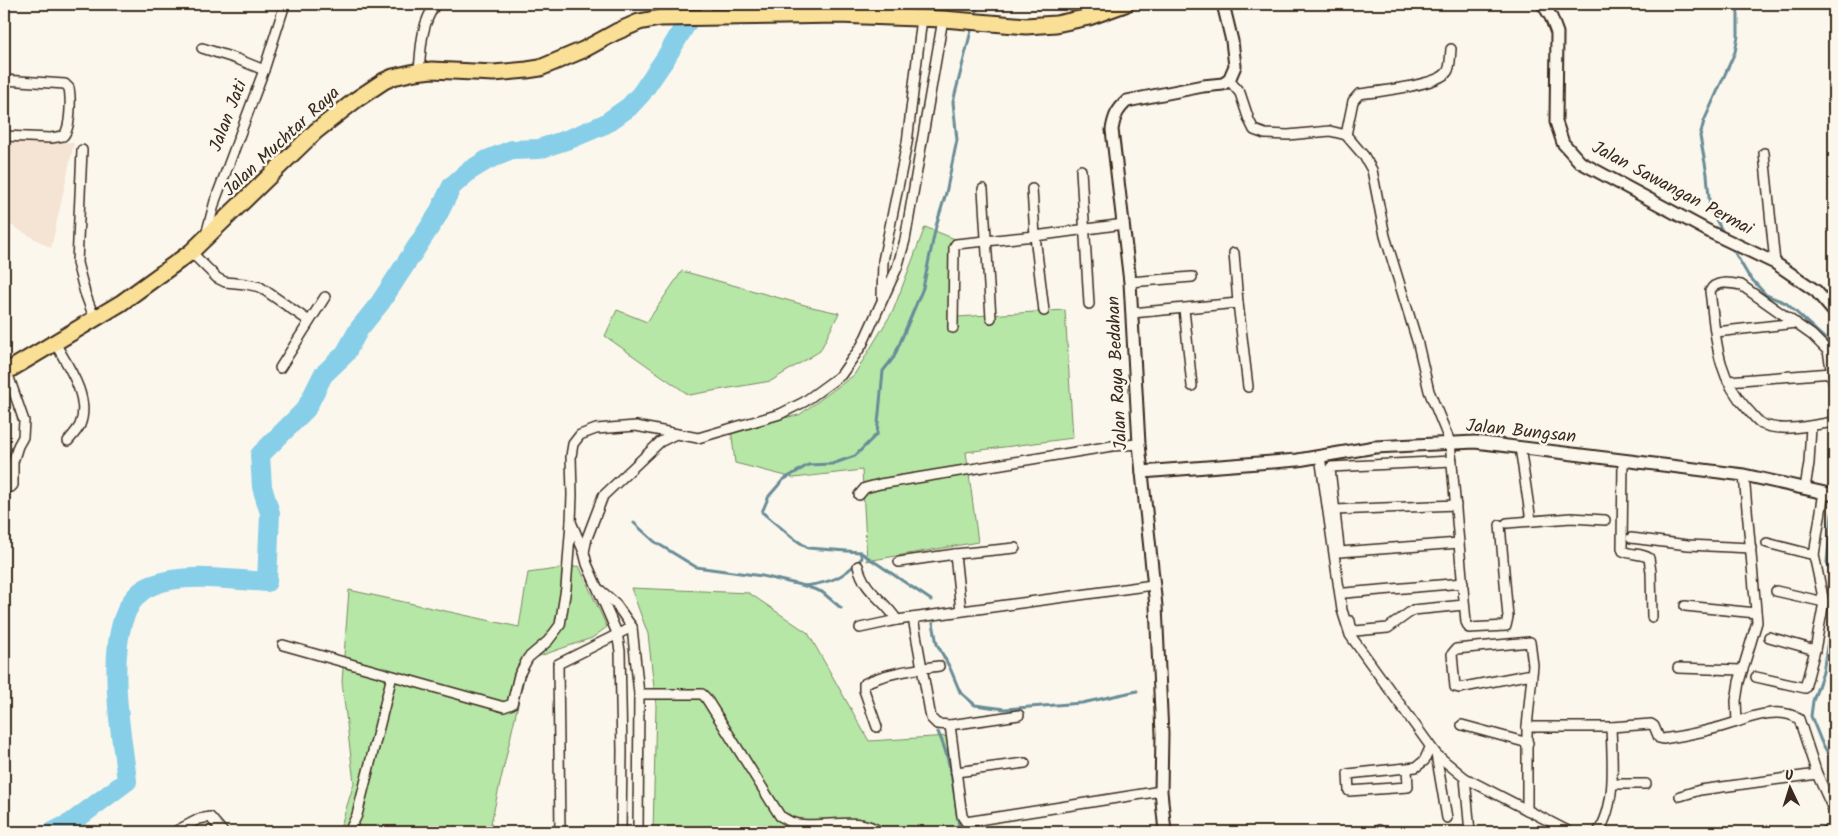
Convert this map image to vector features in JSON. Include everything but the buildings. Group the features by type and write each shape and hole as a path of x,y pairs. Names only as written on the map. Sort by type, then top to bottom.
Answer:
{"highway":[{"name":"Jalan Muchtar Raya","path":"5,372 95,320 140,290 191,252 316,131 371,89 393,77 432,70 494,73 540,68 564,59 639,22 704,13 922,18 1026,26 1056,24 1089,16 1125,4"}],"street":[{"name":"Jalan Jati","path":"204,240 214,201 264,70 285,4"},
{"path":"418,72 422,32 429,13 436,4"},
{"path":"1224,4 1235,66 1228,80 1240,93 1248,120 1254,130 1265,134 1288,135 1330,131 1346,135 1364,156 1372,170 1385,236 1418,344 1429,391 1450,442 1464,605 1466,622 1470,628 1506,626 1508,624 1503,524 1571,518 1606,520"},
{"name":"Jalan Sawangan Permai","path":"1543,4 1551,17 1557,33 1556,122 1563,143 1580,162 1712,233 1775,263 1816,291 1834,312"},
{"path":"882,297 883,261 907,143 922,18"},
{"path":"283,645 504,707 512,704 519,675 528,658 548,641 560,625 566,588 571,522 571,456 573,444 580,435 596,429 636,426 698,438 780,414 804,402 841,375 862,345 882,297 897,268 906,240 950,20"},
{"path":"202,48 264,70"},
{"path":"1346,135 1353,102 1359,94 1405,87 1443,76 1448,68 1451,49"},
{"path":"4,80 65,84 69,88 70,94 67,132 63,136 52,138 4,136"},
{"name":"Jalan Raya Bedahan","path":"1165,832 1161,791 1160,670 1139,444 1130,282 1112,130 1114,116 1127,101 1144,96 1223,84 1228,80"},
{"path":"82,150 77,263 80,279 95,320"},
{"path":"1764,153 1775,263"},
{"path":"1081,170 1090,304"},
{"path":"983,189 991,318"},
{"path":"1032,189 1035,236 1044,311"},
{"path":"953,328 954,247 958,243 1035,236 1124,224"},
{"path":"191,252 217,278 225,282 260,287 309,322"},
{"path":"1234,253 1248,387"},
{"path":"1130,282 1192,277"},
{"path":"1834,385 1828,351 1812,335 1741,285 1732,283 1716,284 1710,291 1719,355 1728,381 1736,397 1760,423 1779,428 1834,422"},
{"path":"280,368 325,297"},
{"path":"1132,313 1238,303"},
{"path":"1184,309 1192,386"},
{"path":"1716,332 1796,323"},
{"path":"55,343 74,378 82,408 80,424 68,440"},
{"path":"4,488 11,487 13,484 13,462 18,446 23,438 24,421 5,372"},
{"path":"1728,381 1832,373"},
{"path":"1805,488 1811,426"},
{"path":"584,552 594,515 602,496 660,442 676,434"},
{"name":"Jalan Bungsan","path":"1142,472 1298,460 1375,446 1450,442 1494,443 1520,448 1744,475 1830,494"},
{"path":"859,496 865,488 880,484 1112,446 1139,444"},
{"path":"1520,448 1531,522"},
{"path":"1320,456 1340,601 1346,627 1365,658 1433,751 1465,778 1570,832"},
{"path":"1452,461 1332,467 1330,469 1351,627 1355,631 1388,628 1413,610 1464,605"},
{"path":"1623,461 1622,548 1627,553 1644,555 1649,558 1652,617"},
{"path":"1737,722 1736,701 1741,670 1757,622 1744,475"},
{"path":"1756,677 1804,688 1815,650 1824,602 1814,555 1830,494"},
{"path":"1335,510 1456,505"},
{"path":"571,522 617,633 622,687 621,832"},
{"path":"1631,538 1688,545 1751,548"},
{"path":"1340,552 1459,543"},
{"path":"1767,543 1814,555"},
{"path":"899,562 1015,548"},
{"path":"955,554 961,611"},
{"path":"858,566 861,578 869,590 890,610 897,620"},
{"path":"1345,593 1463,583"},
{"path":"860,628 897,620 1153,585"},
{"path":"596,586 615,603 632,627 639,694 638,832"},
{"path":"1776,591 1824,602"},
{"path":"1685,606 1756,612"},
{"path":"913,618 931,718 938,724 950,725 1018,715"},
{"path":"560,832 558,664 632,627"},
{"path":"1769,637 1815,650"},
{"path":"1528,810 1527,727 1532,674 1530,642 1456,649 1452,654 1455,687 1459,688 1532,674"},
{"path":"877,727 864,690 864,684 871,680 921,668 939,666"},
{"path":"1678,668 1741,670"},
{"path":"348,832 357,815 392,676"},
{"path":"639,694 702,694 780,816 794,823 809,825 865,824 880,832"},
{"path":"1527,727 1611,727 1651,724 1654,726 1659,738 1663,739 1706,732 1715,727 1752,716 1788,714 1799,719 1817,774 1834,811"},
{"path":"950,725 962,816 966,822 1161,791"},
{"path":"1462,725 1528,743"},
{"path":"1598,832 1603,825 1613,784 1611,727"},
{"path":"1834,734 1834,741"},
{"path":"1407,769 1408,787 1349,791 1349,774 1416,767 1433,751"},
{"path":"1433,751 1447,818"},
{"path":"956,772 1025,763"},
{"path":"1680,796 1700,790 1817,774"},
{"path":"1465,778 1470,832"},
{"path":"1613,784 1646,784"},
{"path":"174,832 199,819 210,817 223,832"},
{"path":"1824,832 1834,830"}],"shaded area":[{"path":"4,137 74,143 51,248 4,221"}],"green space":[{"path":"925,227 955,239 958,317 1065,310 1073,438 966,452 978,542 867,561 862,470 794,478 735,463 731,428 799,415 854,375 893,311"},
{"path":"682,271 839,313 820,351 771,381 689,395 605,336 617,310 647,322"},
{"path":"579,566 607,627 592,638 528,660 489,832 339,832 354,783 342,682 349,590 519,627 528,573"},
{"path":"631,588 749,593 808,633 869,741 949,736 968,832 653,832 656,705 648,634"}],"waterway":[{"path":"53,832 71,823 127,781 116,673 118,644 124,618 135,598 153,585 179,579 209,578 267,582 270,513 262,487 260,455 306,409 323,375 345,354 359,329 380,303 437,216 452,186 469,171 487,160 512,150 539,149 572,138 605,124 629,107 641,94 665,59 698,4"},
{"path":"975,16 978,4"},
{"path":"1724,234 1710,209 1707,174 1700,136 1704,121 1735,52 1738,36 1736,4"},
{"path":"931,600 860,552 808,548 762,512 769,496 783,480 808,465 832,464 855,456 877,434 883,371 894,357 923,288 936,226 946,193 957,140 953,102 972,27"},
{"path":"1731,246 1748,275 1766,295 1786,303 1834,347"},
{"path":"1834,508 1827,562 1834,577"},
{"path":"634,523 655,542 696,567 762,576 805,586 822,592 841,608"},
{"path":"805,586 830,581 843,575 862,558 860,552"},
{"path":"1834,603 1823,672 1813,701 1811,716 1821,741 1834,764"},
{"path":"933,623 937,644 960,692 975,705 1005,709 1082,703 1137,691"},
{"path":"938,732 950,769 960,832"}]}
